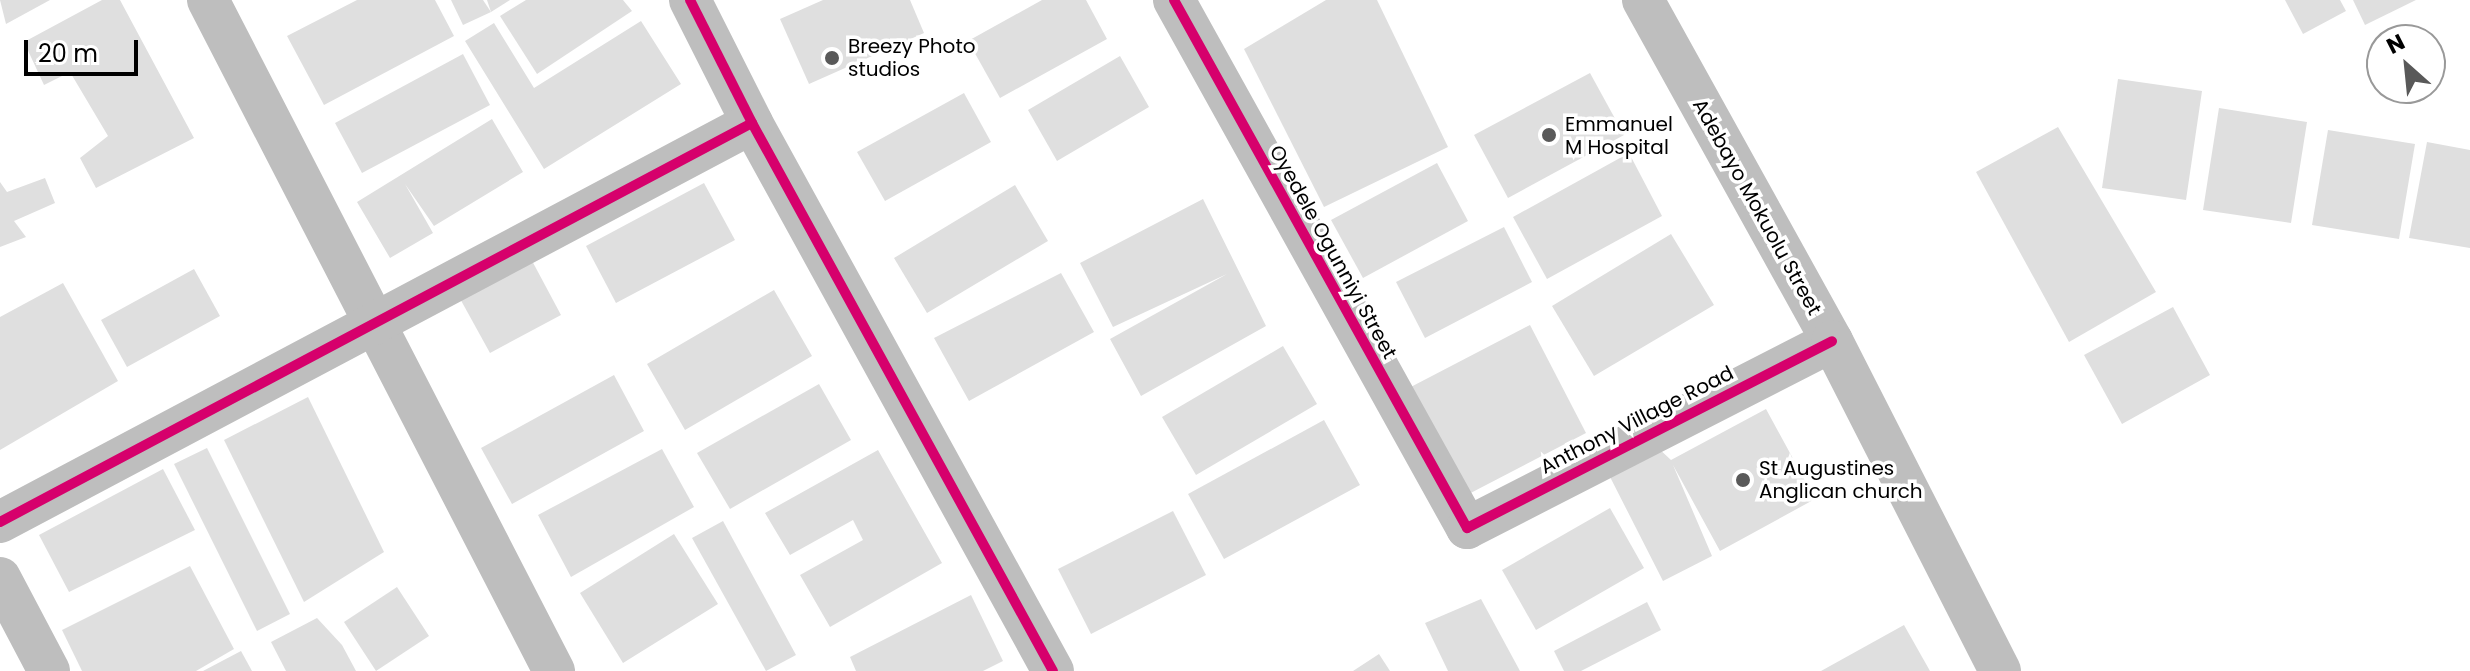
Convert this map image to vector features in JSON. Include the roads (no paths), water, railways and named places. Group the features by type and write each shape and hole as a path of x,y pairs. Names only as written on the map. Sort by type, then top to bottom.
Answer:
{"street":[{"path":"208,0 554,671"},
{"path":"690,0 752,123 1053,671"},
{"name":"Oyedele Ogunniyi Street","path":"1174,0 1460,522"},
{"name":"Adebayo Mokuolu Street","path":"1643,0 1832,341 2000,671"},
{"path":"0,522 373,320 752,123"},
{"name":"Anthony Village Road","path":"1460,522 1467,528 1477,525 1832,341"},
{"path":"0,578 49,671"}],"place":[{"name":"Breezy Photo studios","path":"832,58"},
{"name":"Emmanuel M Hospital","path":"1549,135"},
{"name":"St Augustines Anglican church","path":"1743,480"}]}
